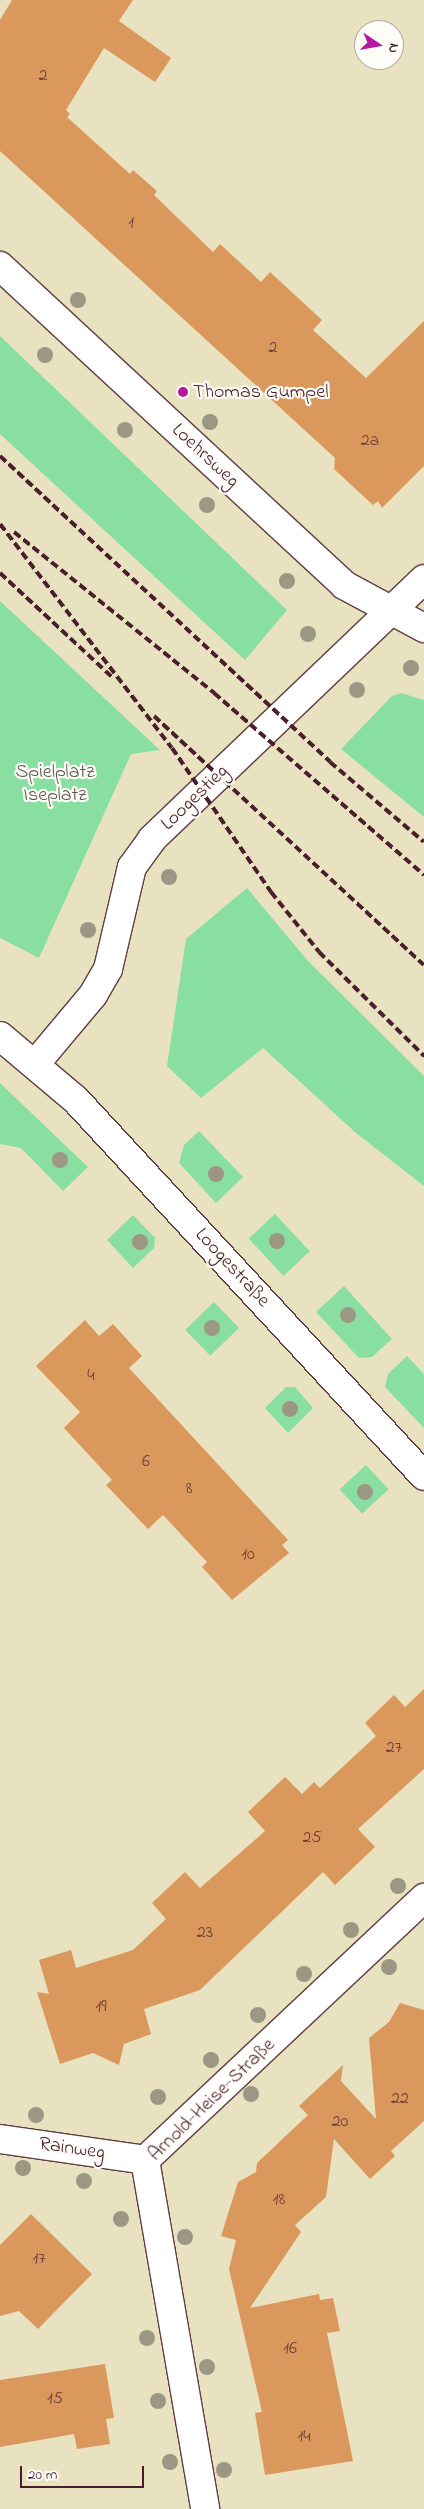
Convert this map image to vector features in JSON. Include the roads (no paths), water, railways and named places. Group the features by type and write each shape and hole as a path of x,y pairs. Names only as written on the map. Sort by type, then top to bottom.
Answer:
{"street":[{"name":"Loehrsweg","path":"0,266 344,585 424,628"},
{"name":"Loogestieg","path":"36,1064 93,995 108,969 132,866 152,839 424,579"},
{"name":"Loogestraße","path":"0,1036 36,1064 76,1100 424,1476"},
{"name":"Arnold-Heise-Straße","path":"205,2509 144,2160 424,1898"},
{"name":"Rainweg","path":"0,2139 144,2160"}],"railway":[{"path":"0,456 330,762 424,842"},
{"path":"0,524 172,748 271,892 319,952 424,1056"},
{"path":"14,532 214,693 424,875"},
{"path":"0,573 112,677"},
{"path":"154,716 424,965"}],"place":[{"name":"Thomas Gumpel","path":"183,392"}],"park label":[{"name":"Spielplatz Iseplatz","path":"55,784"}]}
